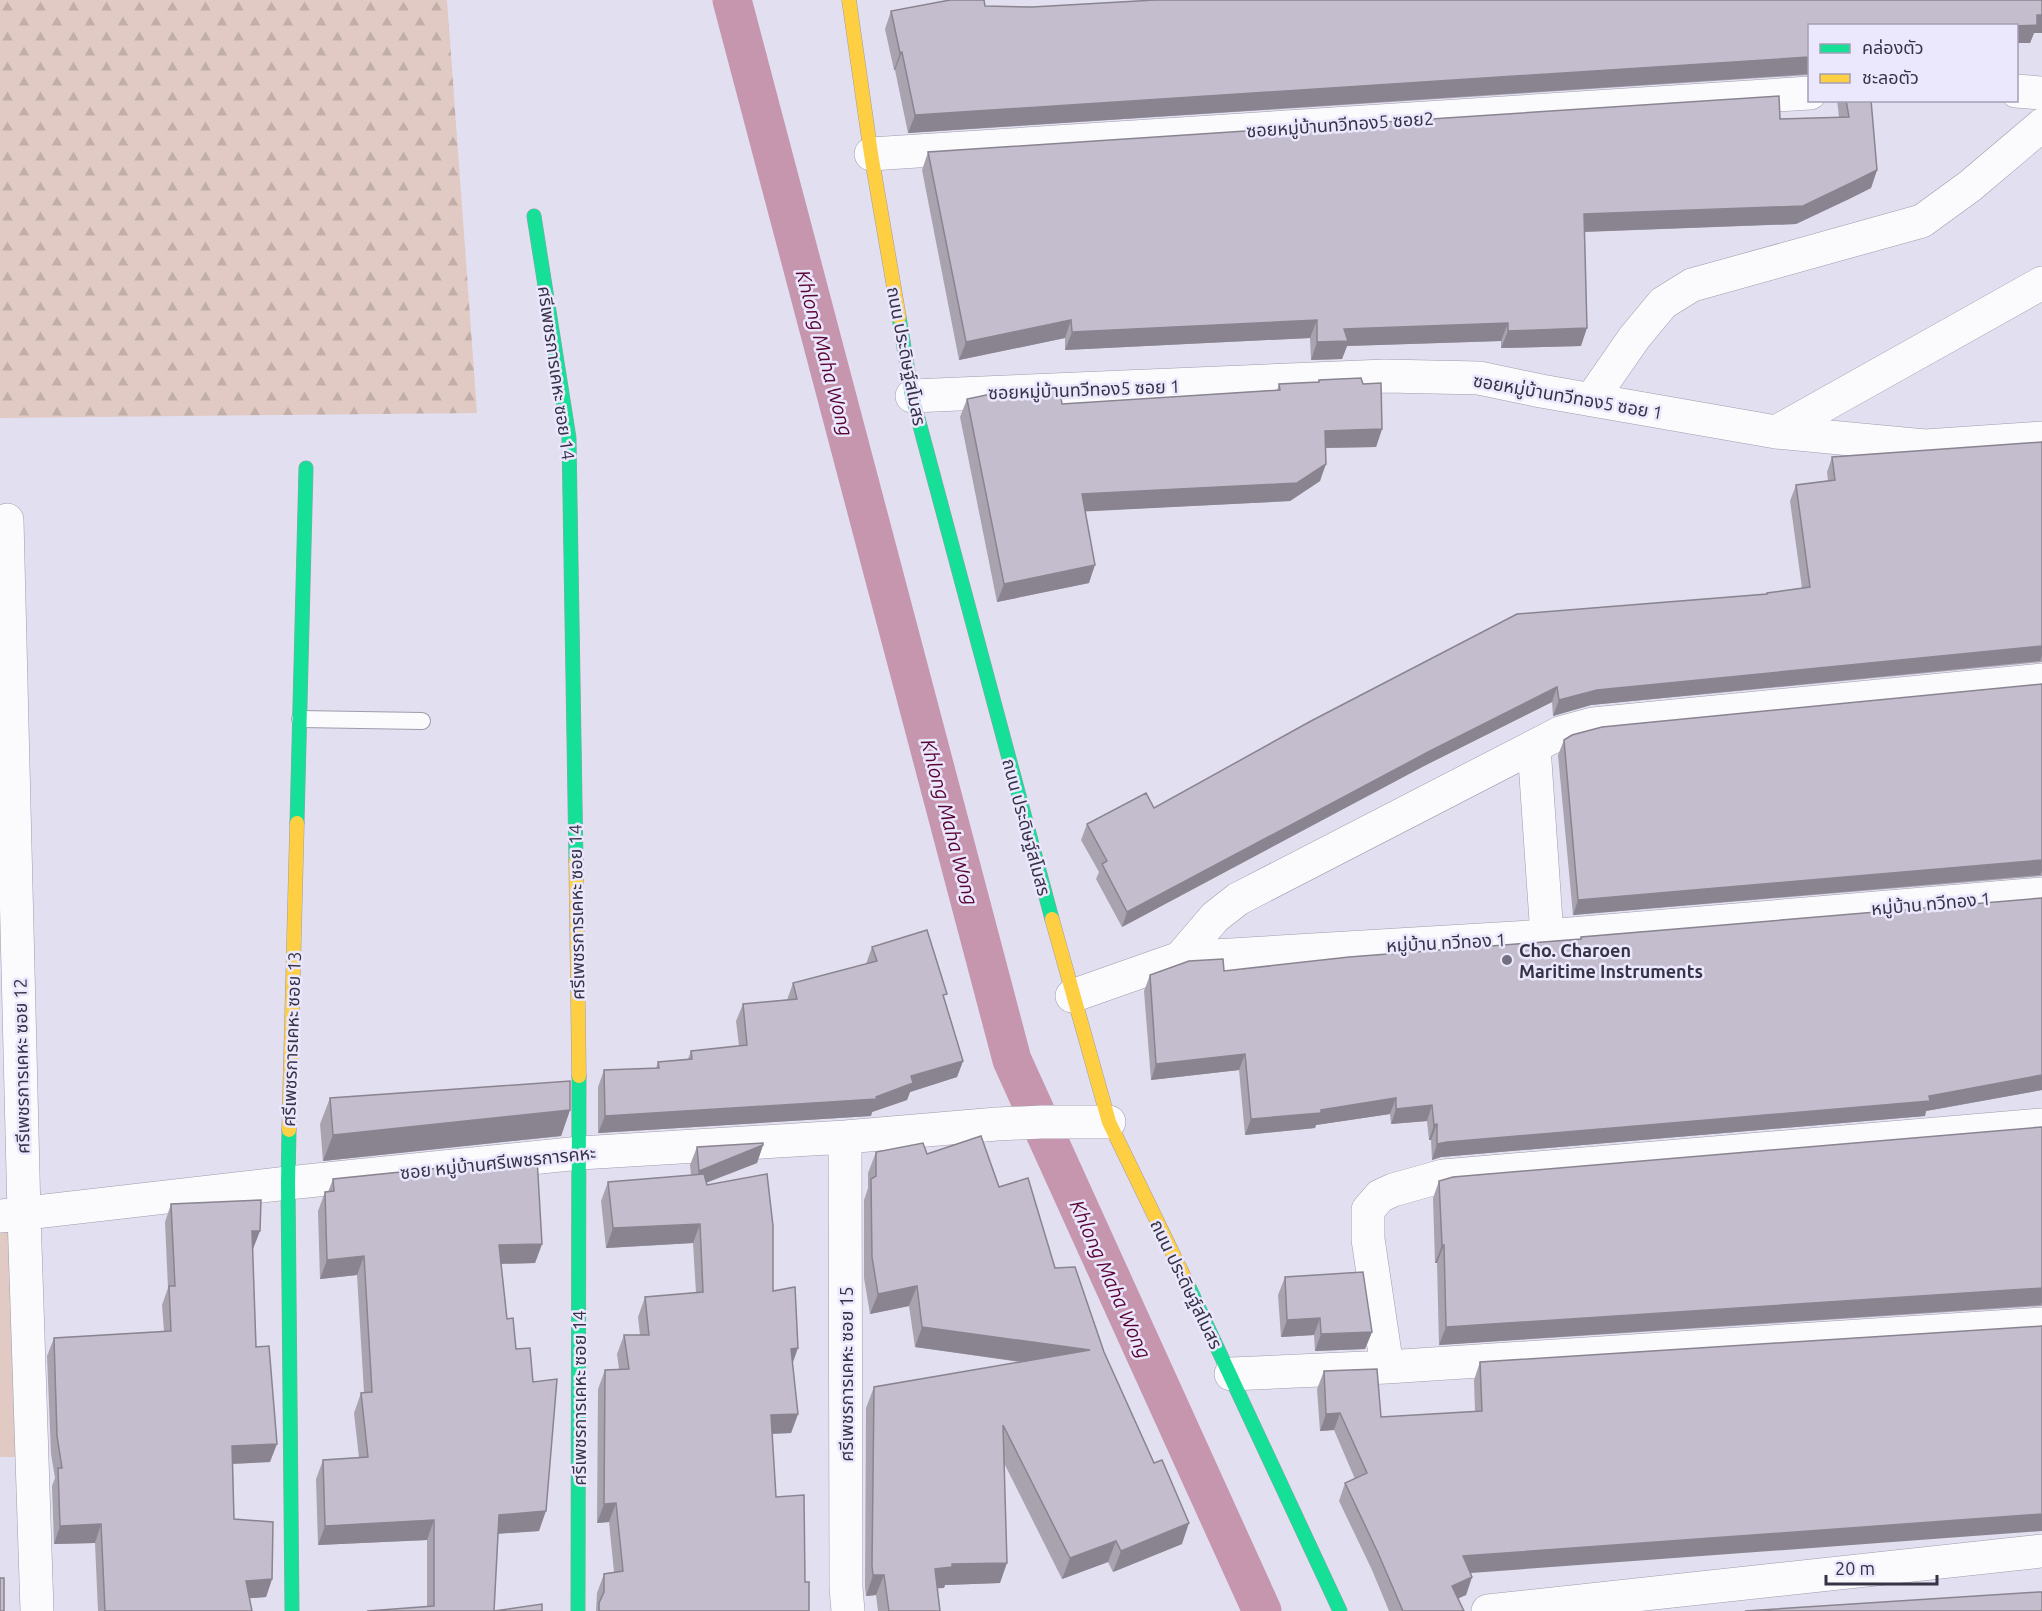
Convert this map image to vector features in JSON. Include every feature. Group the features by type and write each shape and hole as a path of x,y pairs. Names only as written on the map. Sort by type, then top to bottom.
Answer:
{"street":[{"name":"ถนน ประดิษฐ์สโมสร","path":"849,0 871,154 912,396 1071,996 1109,1122 1231,1374 1340,1611"},
{"path":"2018,91 2042,93"},
{"name":"ซอยหมู่บ้านทวีทอง5 ซอย2","path":"871,154 1808,93"},
{"path":"1592,400 1634,338 1663,303 1692,285 1922,221 1970,186 2042,125"},
{"name":"ศรีเพชรการเคหะ ซอย 14","path":"534,216 569,438 580,1153 578,1611"},
{"path":"1776,432 2042,282"},
{"name":"ซอยหมู่บ้านทวีทอง5 ซอย 1","path":"912,396 1385,376 1479,378 1776,432 1925,446 2042,438"},
{"name":"ศรีเพชรการเคหะ ซอย 13","path":"292,1611 288,1183 306,468"},
{"name":"ศรีเพชรการเคหะ ซอย 12","path":"7,520 12,1215 37,1611"},
{"path":"1180,958 1215,917 1238,899 1560,733 1593,724 2042,680"},
{"path":"1534,747 1547,936"},
{"name":"หมู่บ้าน ทวีทอง 1","path":"1071,996 1180,958 1547,936 2042,894"},
{"name":"ซอย หมู่บ้านศรีเพชรการคหะ","path":"12,1215 288,1183 580,1153 845,1137 997,1124 1109,1122"},
{"path":"1387,1367 1368,1239 1368,1210 1380,1197 1393,1190 1443,1176 2042,1125"},
{"name":"ศรีเพชรการเคหะ ซอย 15","path":"845,1137 846,1588 848,1611"},
{"path":"1231,1374 1387,1367 2042,1324"},
{"path":"1488,1611 2042,1551"}],"lane":[{"path":"300,718 422,721"}],"green space":[{"path":"0,0 447,0 477,413 0,418"},
{"path":"19,1212 21,1457 0,1457 0,1214"}],"building":[{"path":"950,0 984,0 985,6 1032,7 1155,0 2042,0 2042,15 2037,15 2037,25 1808,24 1808,57 915,115 891,11"},
{"path":"1779,96 1780,119 1849,117 1846,102 1871,102 1877,170 1803,206 1584,214 1587,328 1508,331 1508,323 1344,329 1348,341 1317,342 1317,320 1072,332 1071,320 966,342 928,152"},
{"path":"1361,378 1363,384 1381,383 1382,429 1325,431 1326,464 1297,483 1082,494 1095,565 1004,584 967,399 991,394 1060,391 1062,404 1280,390 1279,384"},
{"path":"2042,442 2042,646 1597,690 1559,700 1557,687 1430,751 1127,912 1102,864 1107,861 1087,824 1146,793 1154,808 1311,721 1517,614 1767,594 1810,587 1796,485 1835,480 1832,457"},
{"path":"2042,684 2042,860 1578,900 1564,740 1572,735 1602,727"},
{"path":"2042,898 2042,1075 1929,1096 1930,1101 1437,1144 1437,1124 1434,1125 1432,1105 1396,1109 1396,1098 1321,1110 1321,1113 1251,1119 1245,1054 1156,1064 1150,975 1189,961 1223,959 1224,971 1349,957"},
{"path":"927,930 947,994 943,995 963,1061 911,1076 913,1083 876,1097 877,1099 605,1116 604,1070 659,1068 658,1062 692,1059 691,1051 747,1045 743,1004 797,999 793,983 877,961 872,947"},
{"path":"570,1081 570,1110 333,1135 330,1098"},
{"path":"2042,1127 2042,1288 1446,1327 1444,1245 1442,1245 1439,1181 1453,1177"},
{"path":"981,1136 999,1187 1028,1178 1055,1268 1075,1267 1104,1352 1154,1463 1162,1460 1189,1523 1121,1551 1116,1541 1070,1558 1003,1425 1007,1563 952,1564 952,1567 935,1569 940,1611 889,1611 884,1575 873,1575 872,1566 874,1387 1090,1350 922,1327 917,1286 878,1294 872,1257 871,1179 876,1176 876,1152 923,1143 927,1154"},
{"path":"763,1143 763,1145 699,1171 697,1147"},
{"path":"537,1158 542,1244 499,1245 507,1319 513,1318 516,1349 530,1348 533,1382 557,1379 546,1511 499,1515 494,1611 367,1611 434,1606 434,1520 325,1526 323,1460 368,1457 361,1393 372,1392 364,1256 327,1260 325,1192 334,1191 333,1179"},
{"path":"704,1174 707,1185 767,1174 773,1226 773,1291 795,1287 798,1348 791,1349 798,1414 771,1415 776,1497 804,1495 805,1582 809,1582 809,1611 599,1611 599,1603 604,1592 604,1574 623,1571 616,1503 604,1504 605,1370 629,1369 624,1335 649,1335 645,1297 703,1292 700,1224 613,1228 608,1182"},
{"path":"261,1200 260,1231 252,1231 256,1347 269,1346 277,1444 232,1446 234,1519 273,1522 272,1579 246,1581 252,1611 105,1611 101,1524 60,1526 58,1468 62,1468 57,1436 54,1338 171,1331 169,1286 175,1286 171,1204"},
{"path":"1363,1272 1372,1332 1321,1334 1320,1318 1287,1320 1285,1277"},
{"path":"2042,1326 2042,1514 1463,1556 1472,1577 1452,1586 1464,1611 1403,1611 1345,1483 1367,1473 1340,1413 1326,1414 1324,1371 1377,1369 1381,1417 1482,1411 1480,1362"},
{"path":"0,1578 4,1578 4,1611 0,1611"},
{"path":"2042,1592 2042,1611 1745,1611"},
{"path":"542,1604 542,1611 494,1611"}],"waterway":[{"name":"Khlong Maha Wong","path":"732,0 1012,1060 1262,1611"}],"traffic: fast":[{"path":"534,216 569,438 576,861"},
{"path":"899,317 912,396 1052,919"},
{"path":"297,823 306,468"},
{"path":"578,1611 579,1076"},
{"path":"289,1130 292,1611"},
{"path":"1188,1285 1340,1611"}],"traffic: slow":[{"path":"849,0 871,154 899,317"},
{"path":"289,1130 297,823"},
{"path":"576,861 579,1076"},
{"path":"1052,919 1109,1122 1188,1285"}],"place":[{"name":"Cho. Charoen Maritime Instruments","path":"1507,960"}]}
